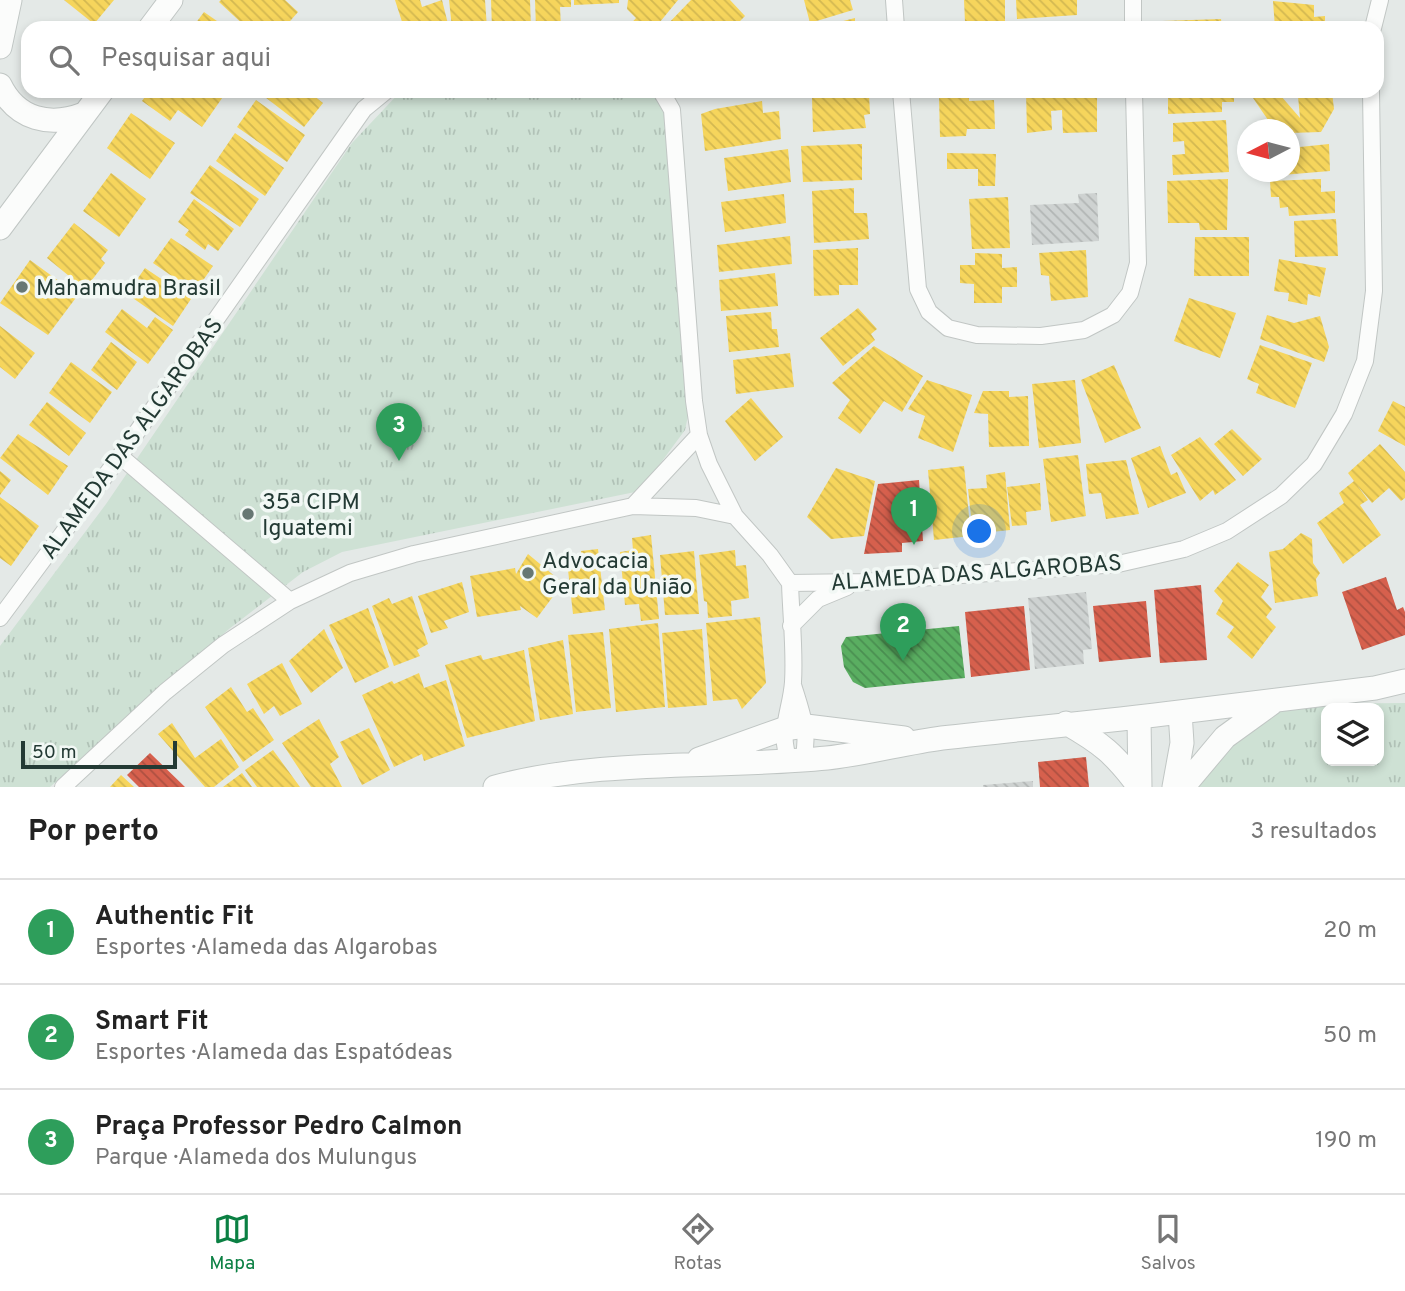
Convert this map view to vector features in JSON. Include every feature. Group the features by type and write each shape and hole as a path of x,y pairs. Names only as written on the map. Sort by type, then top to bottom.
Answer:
{"main road":[{"path":"0,47 10,0"},
{"path":"156,21 172,0"},
{"path":"0,85 12,103 28,115 46,121 66,121 84,114"},
{"path":"0,228 97,98"},
{"path":"495,787 516,781 575,773 846,756 930,740 1375,688 1405,681"},
{"path":"1183,787 1225,737 1277,699"},
{"path":"1174,787 1182,743 1180,712"},
{"path":"1139,717 1139,787"},
{"path":"1066,723 1112,752 1139,787"},
{"path":"680,765 795,727 930,740"}],"street":[{"path":"894,0 896,21"},
{"path":"1133,0 1133,21"},
{"path":"1375,21 1380,0"},
{"name":"ALAMEDA DAS ALGAROBAS","path":"0,618 120,456 364,109 377,98"},
{"path":"665,98 672,110 694,401 699,435 709,464 735,516 770,555 790,583 795,727 784,749 797,761 807,746 795,727 793,683"},
{"path":"902,98 918,289 929,312 948,328 977,335 1041,335 1084,330 1113,315 1130,293 1138,262 1134,98"},
{"name":"ALAMEDA DAS ALGAROBAS","path":"790,583 863,582 1118,564 1184,549 1227,531 1282,496 1314,464 1344,414 1365,361 1374,291 1371,98"},
{"path":"633,506 699,435"},
{"path":"120,456 290,601"},
{"path":"63,787 165,692 223,645 290,601 351,573 414,554 633,506 696,508 735,516"},
{"path":"791,626 818,599 863,582"}],"green space":[{"path":"394,98 660,98 664,102 692,397 685,430 640,491 342,552 303,572 229,629 50,787 0,787 0,646 106,504 352,143"},
{"path":"1384,703 1405,703 1405,787 1198,787 1219,751 1244,725 1296,704 1321,704 1321,766 1384,766"}],"building: Moradias":[{"path":"64,0 114,0 96,21 90,21"},
{"path":"285,0 298,12 290,21 239,21 219,2"},
{"path":"395,0 420,0 422,7 442,0 447,21 402,21"},
{"path":"449,0 485,0 486,21 451,21"},
{"path":"491,0 530,0 531,21 492,21"},
{"path":"535,0 571,0 571,7 560,7 561,21 536,21"},
{"path":"574,0 619,0 619,3 574,5"},
{"path":"628,0 678,0 661,21 633,21 636,18 627,9"},
{"path":"691,0 730,0 745,16 740,21 671,21"},
{"path":"804,0 850,0 853,10 809,21"},
{"path":"964,0 1005,0 1005,21 965,21"},
{"path":"1016,0 1077,0 1077,15 1017,19"},
{"path":"1273,1 1314,5 1314,17 1325,16 1325,21 1274,21"},
{"path":"204,12 217,21 197,21"},
{"path":"1221,19 1221,21 1162,21"},
{"path":"144,98 222,98 202,127 178,110 170,121 142,101"},
{"path":"266,98 317,98 323,103 304,127"},
{"path":"812,98 869,98 870,114 864,115 866,128 813,132"},
{"path":"939,98 994,100 995,129 967,129 966,136 940,137"},
{"path":"1026,98 1097,98 1097,132 1063,133 1062,110 1051,111 1052,130 1027,133"},
{"path":"1168,98 1234,98 1234,102 1222,102 1222,112 1168,114"},
{"path":"1253,98 1283,98 1300,118 1298,98 1333,98 1334,109 1321,132 1300,133 1300,119 1267,119"},
{"path":"256,100 305,135 287,162 237,127"},
{"path":"762,101 763,113 779,111 781,139 705,151 701,114"},
{"path":"131,113 175,143 150,179 107,148"},
{"path":"1226,120 1229,172 1173,175 1172,155 1185,154 1184,141 1173,142 1173,123"},
{"path":"235,133 284,168 265,196 216,161"},
{"path":"862,144 862,180 803,182 801,146"},
{"path":"1329,144 1330,171 1300,174 1300,147"},
{"path":"788,149 791,182 728,191 724,158"},
{"path":"947,153 996,154 995,186 978,186 978,169 947,169"},
{"path":"210,165 259,199 240,227 190,193"},
{"path":"111,173 146,199 119,237 83,211"},
{"path":"1228,179 1227,230 1200,230 1199,223 1168,223 1167,181"},
{"path":"1321,179 1321,192 1335,191 1335,213 1289,216 1288,207 1280,208 1279,197 1271,197 1270,182 1300,182 1300,180"},
{"path":"854,188 854,213 867,213 869,239 814,243 812,191"},
{"path":"784,194 786,223 725,232 721,202"},
{"path":"1008,197 1010,248 972,249 969,199"},
{"path":"194,199 234,229 218,251 208,244 205,250 185,235 189,230 178,222"},
{"path":"1336,219 1338,256 1295,257 1294,221"},
{"path":"74,223 108,250 101,259 105,263 85,289 47,258"},
{"path":"790,236 792,264 719,272 717,245"},
{"path":"1195,237 1249,237 1249,276 1194,276"},
{"path":"171,238 213,266 195,292 153,263"},
{"path":"858,248 858,285 839,285 839,295 814,296 813,250"},
{"path":"1086,250 1088,297 1051,301 1049,276 1041,275 1039,253"},
{"path":"975,253 1002,254 1002,268 1017,267 1017,287 1002,287 1002,303 974,303 974,284 960,283 960,265 975,265"},
{"path":"1279,259 1326,268 1320,297 1308,294 1307,305 1288,301 1289,293 1274,291"},
{"path":"30,260 78,295 48,335 0,303"},
{"path":"145,268 191,299 173,326 127,294"},
{"path":"775,273 778,306 721,311 719,280"},
{"path":"1189,298 1236,313 1220,358 1174,341"},
{"path":"858,308 877,329 871,334 875,340 843,366 820,338"},
{"path":"122,309 147,328 155,317 173,330 148,364 105,332"},
{"path":"771,312 772,329 777,329 779,347 729,352 726,316"},
{"path":"1267,315 1294,323 1320,316 1329,347 1324,362 1260,339"},
{"path":"0,326 35,353 15,379 0,367"},
{"path":"111,342 137,362 117,390 91,370"},
{"path":"1260,345 1312,363 1295,408 1256,393 1259,384 1247,379"},
{"path":"874,346 923,376 902,412 884,401 860,434 838,418 850,400 832,383"},
{"path":"790,353 794,387 736,394 733,360"},
{"path":"71,362 112,392 90,423 49,393"},
{"path":"1114,365 1141,428 1105,443 1081,380"},
{"path":"927,380 972,395 953,452 918,438 925,416 908,409"},
{"path":"1075,380 1081,443 1039,448 1032,384"},
{"path":"983,391 1009,391 1009,397 1028,396 1029,446 989,447 988,414 974,413"},
{"path":"751,398 783,437 755,461 725,421"},
{"path":"1393,401 1405,407 1405,446 1378,431"},
{"path":"47,402 86,433 69,456 29,425"},
{"path":"1232,429 1262,459 1243,476 1214,444"},
{"path":"18,434 68,466 48,495 0,458"},
{"path":"1200,437 1236,480 1215,495 1213,490 1200,501 1171,455"},
{"path":"1380,444 1405,472 1405,498 1401,501 1389,488 1372,503 1357,485 1368,500 1360,505 1381,535 1343,564 1317,523 1344,503 1339,493 1354,481 1348,473"},
{"path":"1160,446 1171,475 1177,472 1186,493 1148,508 1131,458"},
{"path":"1078,455 1086,516 1051,522 1043,459"},
{"path":"1126,460 1139,514 1106,519 1101,493 1089,494 1086,464"},
{"path":"964,466 971,536 934,540 928,470"},
{"path":"836,468 875,481 864,536 831,539 807,517"},
{"path":"0,471 11,480 0,495"},
{"path":"1005,472 1010,530 973,534 968,489 987,488 986,475"},
{"path":"1040,483 1041,510 1026,512 1027,525 1012,526 1007,487"},
{"path":"0,497 39,526 11,566 0,558"},
{"path":"1301,533 1312,539 1313,563 1320,573 1316,579 1318,596 1275,603 1269,552 1283,549"},
{"path":"651,535 659,619 641,621 639,604 625,605 620,552 633,550 632,538"},
{"path":"598,549 605,610 573,614 567,561 581,560 581,551"},
{"path":"735,550 736,566 746,565 749,598 731,601 732,616 708,618 699,555"},
{"path":"694,551 699,614 665,615 660,555"},
{"path":"528,554 563,583 537,618 520,606 521,610 477,617 470,576 515,568 516,574"},
{"path":"1238,562 1269,585 1261,597 1272,609 1266,617 1276,627 1252,659 1227,637 1234,627 1216,614 1223,601 1214,591"},
{"path":"462,582 469,612 444,621 448,628 431,633 418,596"},
{"path":"412,596 428,644 417,650 420,656 394,666 372,606 389,598 392,604"},
{"path":"368,608 389,667 355,683 329,625"},
{"path":"760,617 766,683 742,709 737,699 713,701 706,623"},
{"path":"658,623 665,707 616,712 609,629"},
{"path":"324,629 343,668 311,693 289,661"},
{"path":"702,629 707,705 668,708 662,633"},
{"path":"603,632 611,708 576,712 568,635"},
{"path":"563,640 573,714 540,720 528,648"},
{"path":"524,650 535,721 467,738 445,665 481,655 483,660"},
{"path":"282,663 302,704 280,716 274,706 264,714 247,684"},
{"path":"419,673 424,688 446,680 465,746 424,761 422,754 394,767 362,695 392,681 394,684"},
{"path":"231,687 247,712 253,708 274,740 243,762 205,707"},
{"path":"319,719 339,757 330,764 342,787 311,787 282,743"},
{"path":"172,723 195,758 221,739 239,767 214,787 205,787 158,734"},
{"path":"369,728 390,770 362,785 340,742"},
{"path":"273,750 300,787 257,787 245,770"},
{"path":"242,773 252,787 223,787"},
{"path":"121,775 134,787 110,787"}],"building: Comércio":[{"path":"919,480 923,541 902,543 902,552 864,554 878,484"},
{"path":"1386,577 1397,610 1403,607 1405,612 1405,635 1362,650 1342,592"},
{"path":"1201,585 1207,660 1160,663 1154,590"},
{"path":"1146,601 1151,657 1099,662 1093,606"},
{"path":"1024,606 1030,670 971,677 965,612"},
{"path":"150,753 185,787 139,787 127,775"},
{"path":"1086,757 1089,787 1040,787 1038,762"}],"building: Público":[{"path":"959,626 965,678 865,688 853,682 844,667 841,646 846,637"}],"building: Outros":[{"path":"1097,193 1099,241 1032,245 1030,205 1079,203 1078,194"},
{"path":"1086,592 1092,649 1083,650 1084,664 1035,669 1028,598"},
{"path":"1033,781 1033,787 983,787 983,785"}],"place":[{"name":"Mahamudra Brasil","path":"22,287"},
{"name":"Praça Professor Pedro Calmon","path":"399,461"},
{"name":"35ª CIPM Iguatemi","path":"248,514"},
{"name":"Authentic Fit","path":"914,545"},
{"name":"Advocacia Geral da União","path":"528,573"},
{"name":"Smart Fit","path":"903,661"}]}
